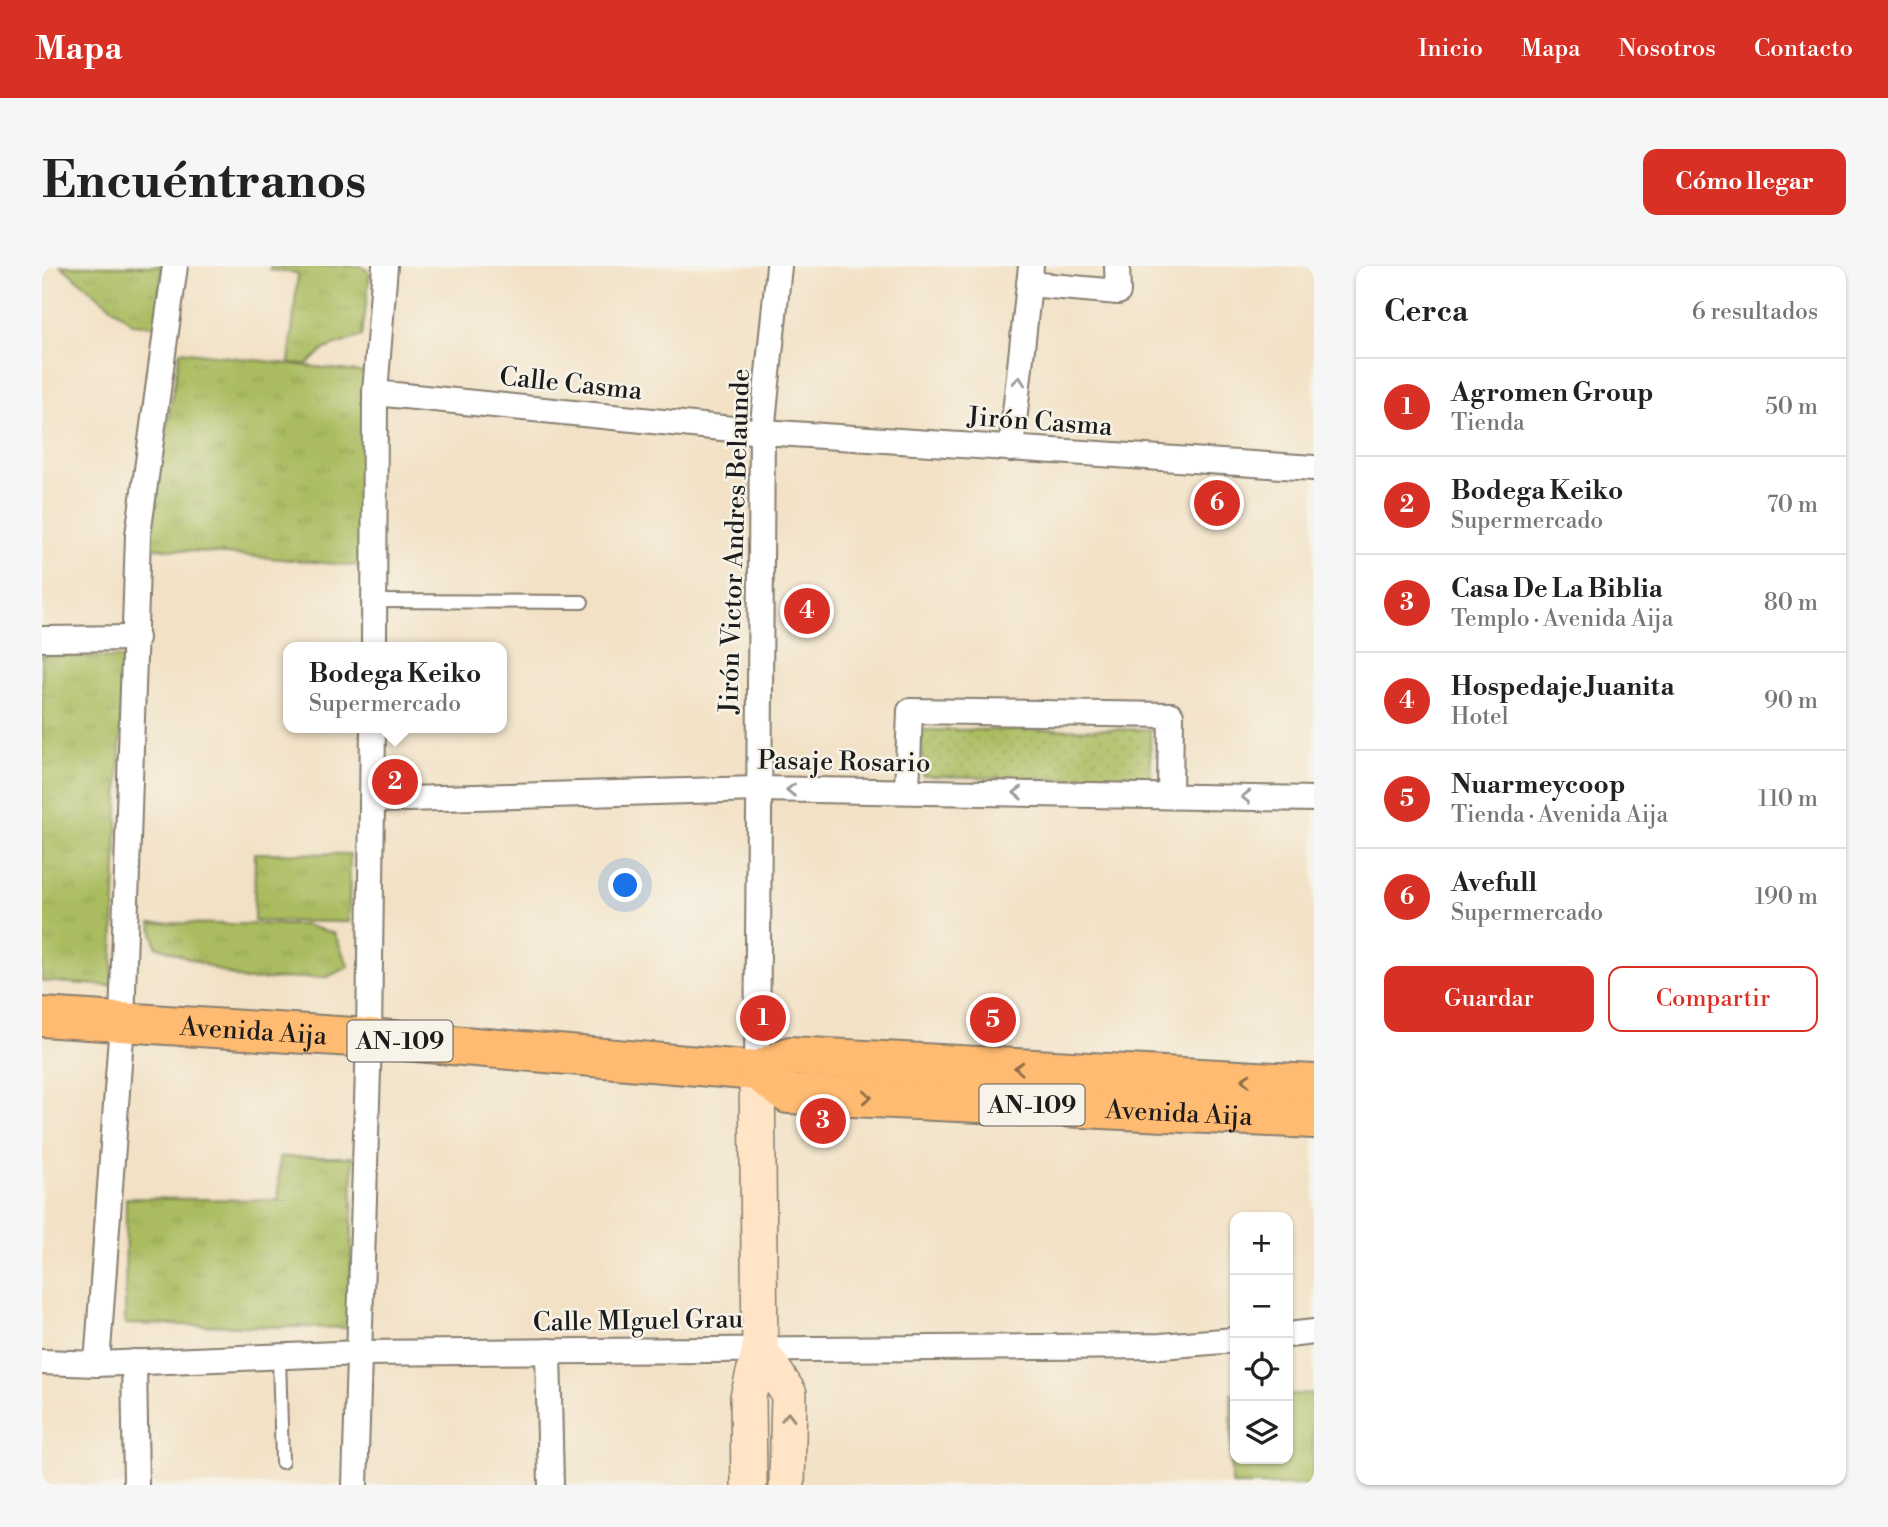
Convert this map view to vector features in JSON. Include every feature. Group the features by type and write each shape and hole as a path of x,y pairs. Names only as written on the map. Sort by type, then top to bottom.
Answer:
{"main road":[{"name":"Avenida Aija","path":"42,1017 369,1038 757,1071 790,1056 1314,1084"},
{"name":"Avenida Aija","path":"757,1071 788,1094 1314,1119"},
{"path":"749,1485 748,1397 760,1349 757,1071"},
{"path":"760,1349 789,1394 787,1485"}],"street":[{"path":"97,1364 122,1023 138,535 175,266"},
{"path":"374,642 375,393 385,266"},
{"name":"Jirón Victor Andres Belaunde","path":"757,1071 762,432 779,266"},
{"path":"1011,449 1030,275 1118,292 1117,266"},
{"name":"Calle Casma","path":"375,393 762,432"},
{"name":"Jirón Casma","path":"762,432 1314,468"},
{"path":"42,639 136,638"},
{"path":"907,791 910,711 1171,715 1170,796"},
{"path":"355,1485 369,1038 373,733"},
{"name":"Pasaje Rosario","path":"373,800 758,789 1314,799"},
{"path":"1293,1334 1314,1332"},
{"name":"Calle MIguel Grau","path":"42,1362 97,1364 360,1353 1161,1346 1230,1340"},
{"path":"548,1351 551,1485"},
{"path":"135,1362 136,1485"}],"lane":[{"path":"374,601 582,602"},
{"path":"279,1356 282,1462"}],"green space":[{"path":"61,266 162,266 156,326 133,324"},
{"path":"270,266 361,266 370,273 362,336 325,349 307,364 289,363 298,273 270,270"},
{"path":"180,351 367,373 369,567 146,547"},
{"path":"42,655 123,658 112,986 42,981"},
{"path":"1150,729 1151,781 923,776 921,730"},
{"path":"255,853 350,854 349,922 254,921"},
{"path":"151,923 304,925 334,933 349,967 327,977 244,980 156,946"},
{"path":"279,1157 353,1157 350,1328 125,1324 126,1198 278,1200"},
{"path":"1293,1394 1313,1394 1313,1485 1231,1485 1231,1464 1293,1464"}],"place":[{"name":"Avefull","path":"1217,503"},
{"name":"Hospedaje Juanita","path":"807,611"},
{"name":"Bodega Keiko","path":"395,782"},
{"name":"Agromen Group","path":"763,1018"},
{"name":"Nuarmeycoop","path":"993,1020"},
{"name":"Casa De La Biblia","path":"823,1121"}]}
